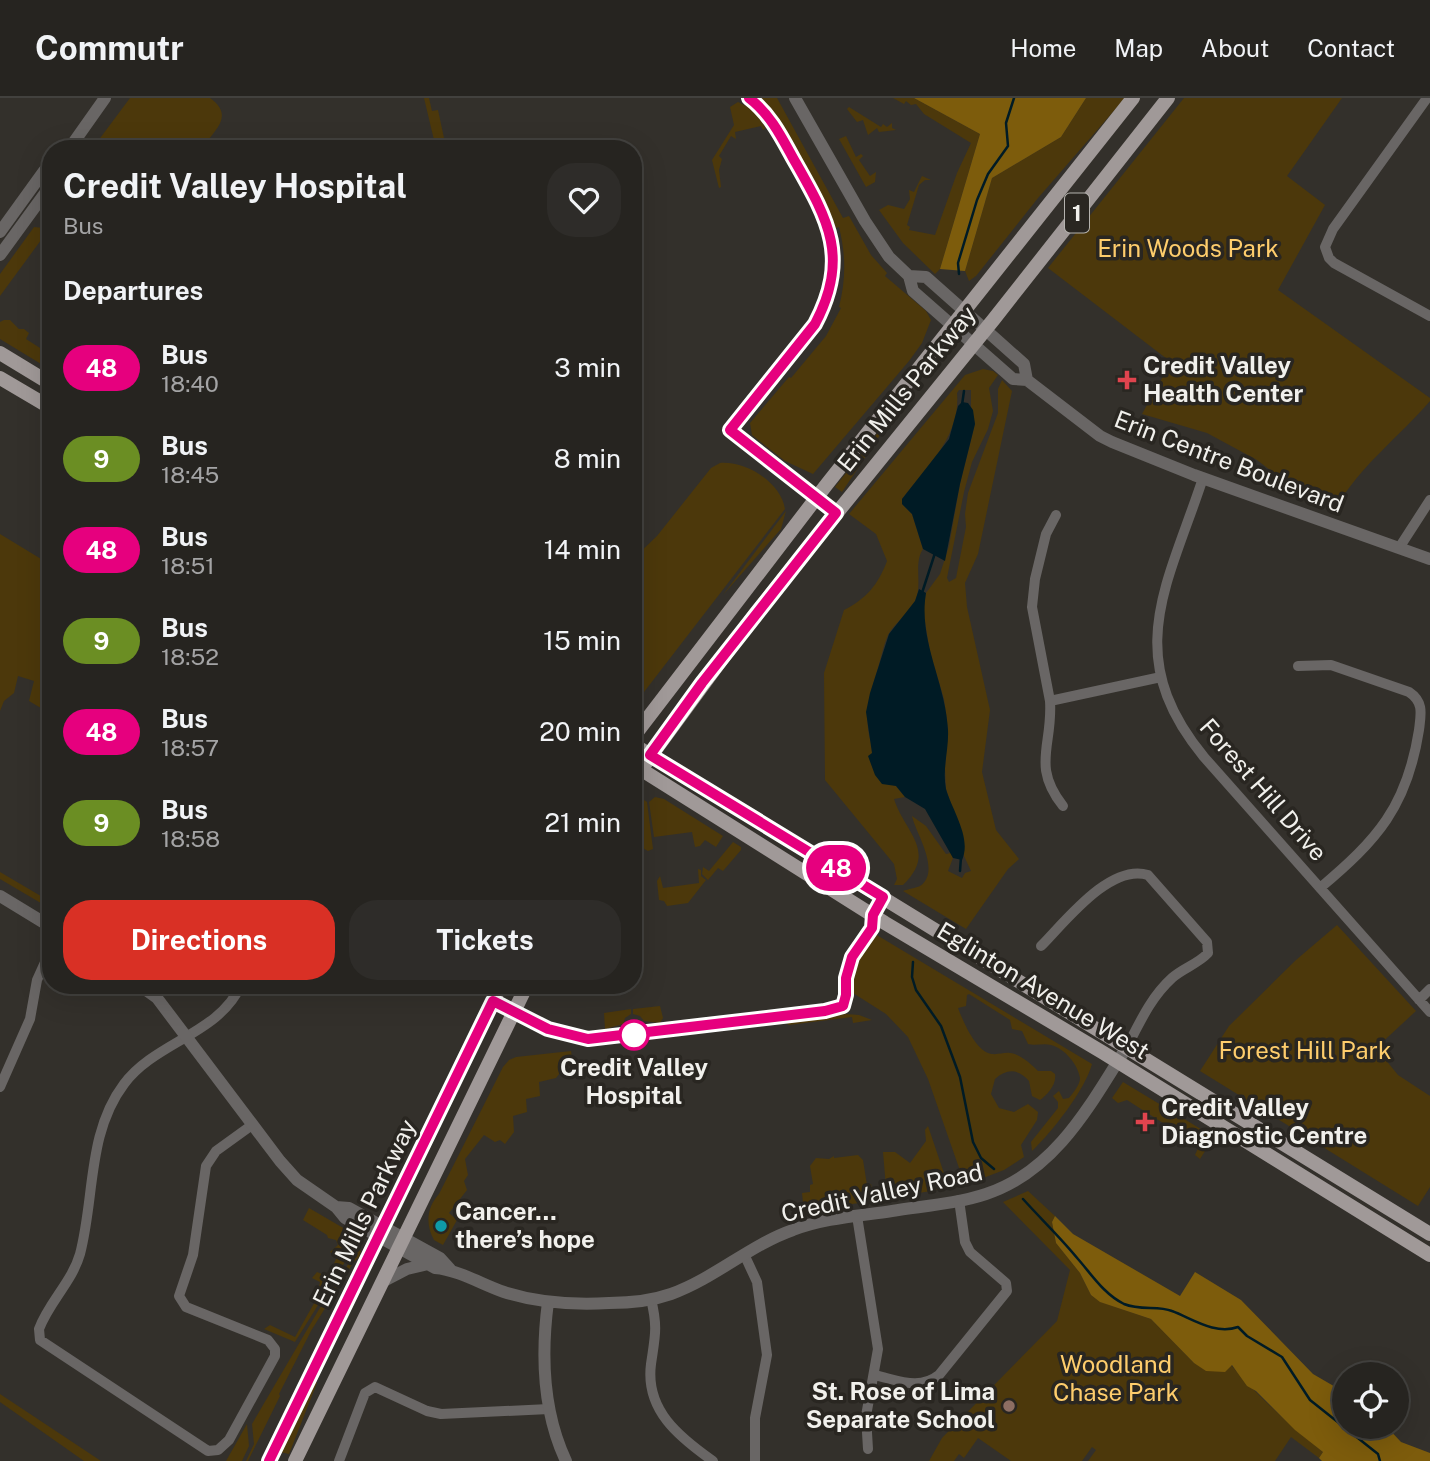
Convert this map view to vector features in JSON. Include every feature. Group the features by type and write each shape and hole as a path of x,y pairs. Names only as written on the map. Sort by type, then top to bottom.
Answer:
{"main road":[{"name":"Erin Mills Parkway","path":"642,726 827,484 1133,98"},
{"name":"Erin Mills Parkway","path":"642,764 755,614 986,329 1168,98"},
{"path":"0,353 42,379"},
{"path":"0,378 42,403"},
{"name":"Eglinton Avenue West","path":"642,750 1430,1234"},
{"name":"Eglinton Avenue West","path":"642,775 1118,1061 1430,1255"},
{"name":"Erin Mills Parkway","path":"269,1461 497,994"},
{"name":"Erin Mills Parkway","path":"295,1461 523,994"}],"street":[{"path":"75,140 105,98"},
{"name":"Erin Centre Boulevard","path":"795,98 865,221 889,257 909,276 913,291 1013,379 1027,380 1100,436 1203,478 1430,559"},
{"path":"1427,98 1333,229 1325,247 1334,263 1430,316"},
{"path":"0,232 42,173"},
{"path":"0,255 42,197"},
{"name":"Erin Centre Boulevard","path":"909,276 926,277 986,329 1024,364 1027,380"},
{"name":"Forest Hill Drive","path":"1203,478 1160,602 1157,624 1161,677 1176,717 1193,744 1430,1012"},
{"path":"1399,548 1430,500"},
{"path":"1056,515 1046,534 1035,579 1032,607 1050,701 1045,772 1054,794 1063,806"},
{"path":"1298,666 1331,665 1409,692 1417,697 1421,705 1416,746 1398,803 1388,820 1355,858 1320,888"},
{"path":"1050,701 1161,677"},
{"path":"1041,946 1099,888 1114,879 1135,873 1147,875 1207,942 1208,953 1200,961 1174,976 1155,997 1126,1047"},
{"path":"0,896 42,922"},
{"path":"0,1087 30,1019 37,980 42,969"},
{"path":"1419,1000 1430,989"},
{"name":"Credit Valley Road","path":"151,994 187,1036 252,1125 297,1180 336,1207 349,1208 401,1243 440,1258 450,1269"},
{"path":"237,994 229,1007 139,1068 125,1082 113,1101 104,1118 98,1142 80,1253 70,1278 41,1323 38,1334 46,1344 208,1451 218,1450 229,1440 275,1356 275,1349 268,1340 186,1307 179,1296 192,1255 206,1167 216,1151 252,1125"},
{"name":"Credit Valley Road","path":"401,1243 435,1268 450,1269 530,1300 606,1304 652,1299 688,1287 744,1254 796,1228 959,1200 1002,1188 1021,1178 1039,1164 1080,1120 1126,1047"},
{"path":"874,1376 921,1385 931,1381 939,1375 1007,1291 1006,1283 970,1252 965,1242 959,1200"},
{"path":"857,1216 877,1349 866,1416 868,1449"},
{"path":"744,1254 757,1282 767,1354 755,1418 755,1461"},
{"path":"382,1282 407,1269 428,1264"},
{"path":"652,1299 657,1324 651,1377 652,1392 658,1408 675,1432 713,1461"},
{"path":"548,1302 544,1351 549,1409 555,1439 566,1461"},
{"path":"338,1461 365,1393 375,1387 441,1414 549,1409"}],"green space":[{"path":"130,98 210,98 221,111 220,123 208,140 99,140"},
{"path":"424,98 429,98 432,111 438,110 445,140 434,140"},
{"path":"761,98 777,98 843,218 849,216 871,255 887,273 885,276 926,311 931,320 922,343 909,361 813,474 785,461 752,435 750,423 826,336 841,308 843,247 839,227 836,228 827,205 784,128"},
{"path":"893,98 914,98 980,134 940,269 935,274 903,243 879,210 888,205 904,209 910,199 909,190 914,192 922,176 931,180 925,180 919,185 907,225 909,230 935,235 957,173 971,143 924,114 916,104 911,105 906,101 904,104"},
{"path":"1086,98 1125,98 969,281 965,271 992,178 1061,137"},
{"name":"Erin Woods Park","path":"1184,98 1342,98 1287,176 1325,205 1278,290 1430,398 1430,401 1356,479 1336,508 1290,494 1291,486 1257,460 1207,433 1142,414 1171,362 1048,268"},
{"path":"738,102 754,110 766,128 763,130 761,126 735,132 736,139 731,136 719,156 722,159 719,188 712,160 734,125 730,107"},
{"path":"849,107 881,127 883,124 887,127 892,123 892,128 896,130 879,132 877,128 868,135 863,120 857,122 847,109"},
{"path":"846,136 856,157 861,154 863,156 859,160 870,176 876,172 875,182 866,187 839,139"},
{"path":"34,227 42,228 42,239 0,296 0,274"},
{"path":"10,320 19,329 29,333 26,339 42,349 42,365 0,339 0,322"},
{"path":"983,369 998,375 989,388 993,411 988,429 972,462 947,578 949,582 956,578 966,527 968,493 998,413 998,389 1002,380 1012,391 978,554 965,583 967,607 990,710 982,772 996,830 1019,859 1008,869 966,929 903,891 920,886 928,871 928,861 912,816 926,826 946,854 951,853 953,858 948,871 962,878 965,873 971,871 964,856 964,844 946,789 948,730 944,699 930,652 923,610 926,593 940,574 949,546 960,484 975,424 971,390 959,390 957,393 957,409 948,437 902,499 902,504 912,514 923,549 919,561 917,595 912,606 888,635 872,688 867,717 875,754 890,784 896,786 905,797 894,799 916,842 918,862 903,885 894,885 897,879 894,864 825,780 824,673 844,610 870,590 887,561 876,534 849,514 965,375"},
{"path":"880,430 882,432 842,492 835,487"},
{"path":"720,463 730,463 761,475 777,491 785,509 642,695 642,550 657,536 711,468"},
{"path":"786,511 781,529 723,595"},
{"path":"0,534 42,560 42,709 29,701 34,681 18,676 14,693 4,701 0,711"},
{"path":"655,797 664,799 723,836 716,847 705,840 695,847 692,832 654,837 649,802"},
{"path":"642,802 647,802 653,849 648,851 642,848"},
{"path":"733,842 741,847 741,850 723,871 718,868 708,880 702,874 703,867 709,871"},
{"path":"698,869 706,880 688,903 667,906 664,901 659,900 657,881 660,876 663,888 699,883"},
{"path":"0,872 42,897 42,904 0,879"},
{"name":"Forest Hill Park","path":"1337,925 1416,1011 1376,1048 1398,1075 1430,1096 1430,1187 1418,1206 1200,1071 1229,1026 1296,960"},
{"path":"875,934 1092,1064 1067,1110 1032,1151 1031,1142 1058,1108 1058,1102 1053,1096 1059,1091 1063,1099 1069,1098 1079,1083 1079,1073 1061,1049 1048,1044 1028,1044 1022,1031 1012,1029 1010,1020 967,995 966,1006 958,1008 970,1033 983,1050 991,1054 1014,1054 1038,1071 1051,1071 1055,1074 1053,1085 1040,1100 1032,1096 1029,1081 1017,1072 1008,1072 995,1079 991,1094 999,1108 1014,1112 1028,1104 1038,1112 1037,1120 1021,1145 1024,1157 1004,1170 965,1185 928,1079 908,1037 886,1014 851,994 849,986 852,970"},
{"path":"660,1006 663,1018 660,1023 644,1021 633,1014 633,1009"},
{"path":"631,1009 631,1014 625,1018 623,1024 605,1029 604,1013"},
{"path":"846,1014 872,1020 853,1023 852,1017 789,1025 784,1022"},
{"path":"571,1051 572,1058 556,1078 539,1082 540,1096 526,1099 527,1112 513,1116 514,1132 505,1144 500,1140 495,1142 484,1135 465,1159 468,1175 464,1181 467,1190 449,1213 457,1220 443,1245 434,1240 428,1222 432,1204 503,1067 516,1057"},
{"path":"1123,1082 1214,1137 1200,1159 1195,1155 1199,1146 1127,1100 1118,1103 1112,1098"},
{"path":"928,1126 949,1188 804,1212 802,1193 810,1192 810,1185 813,1184 810,1166 816,1158 858,1155 863,1160 867,1185 871,1184 872,1190 886,1187 883,1152 895,1152 910,1163 926,1141 925,1130"},
{"name":"Woodland Chase Park","path":"1028,1191 1055,1216 1052,1222 1056,1243 1080,1273 1091,1295 1101,1302 1151,1319 1194,1363 1231,1365 1275,1411 1323,1452 1319,1458 1291,1437 1275,1461 1088,1461 1096,1450 1092,1447 1082,1461 1011,1461 978,1438 964,1458 959,1454 954,1461 929,1461 942,1438 1057,1321 1070,1270 1003,1202"},
{"path":"309,1208 345,1229 358,1241 295,1342 264,1329 270,1325 295,1337 317,1298 313,1295 319,1295 322,1289 319,1287 320,1282 312,1278 317,1272 324,1275 330,1272 336,1259 330,1252 338,1245 336,1240 328,1238 303,1220"},
{"path":"358,1249 361,1251 359,1257 311,1331 246,1461 254,1444 252,1424"},
{"path":"315,1381 317,1383 289,1454 280,1452"},
{"path":"0,1394 101,1461 84,1461 0,1402"},
{"path":"247,1424 249,1446 242,1461 226,1461"}],"shaded area":[{"path":"914,98 1086,98 1061,137 992,178 965,271 940,269 980,134"},
{"path":"1055,1216 1073,1234 1180,1296 1195,1272 1241,1300 1313,1374 1332,1385 1332,1439 1398,1439 1430,1453 1430,1461 1322,1461 1319,1458 1323,1452 1295,1430 1256,1391 1247,1386 1232,1365 1225,1372 1206,1371 1194,1363 1151,1319 1100,1302 1091,1295 1080,1273 1056,1243 1052,1222"}],"water":[{"path":"962,402 968,403 973,410 975,424 945,561 923,549 912,514 902,504 902,499 949,439 958,406"},
{"path":"919,589 926,593 926,628 946,713 948,737 945,782 963,833 965,843 962,860 953,858 925,809 905,797 896,786 882,784 875,775 868,756 872,753 866,712 870,693 889,634 915,601"}],"waterway":[{"path":"959,274 958,263 977,200 988,174 1008,146 1006,123 1014,98"},
{"path":"962,405 964,391"},
{"path":"922,593 935,553"},
{"path":"960,871 961,857"},
{"path":"913,962 912,977 916,990 941,1026 960,1077 973,1142 981,1158 994,1169"},
{"path":"1023,1199 1110,1295 1130,1306 1167,1309 1213,1328 1238,1327 1247,1336 1282,1357 1310,1400 1378,1454 1380,1461"}],"bus line":[{"name":"48","path":"269,1461 493,1001 548,1029 588,1039 825,1011 843,1006 846,978 852,957 872,928 873,915 883,897 650,755 755,614 836,513 730,430 815,324 824,306 830,284 832,260 827,221 772,122 749,98"}],"place":[{"name":"Credit Valley Health Center","path":"1127,380"},
{"name":"Credit Valley Hospital","path":"634,1035"},
{"name":"Credit Valley Diagnostic Centre","path":"1145,1122"},
{"name":"Cancer… there’s hope","path":"441,1226"},
{"name":"St. Rose of Lima Separate School","path":"1009,1406"}]}
